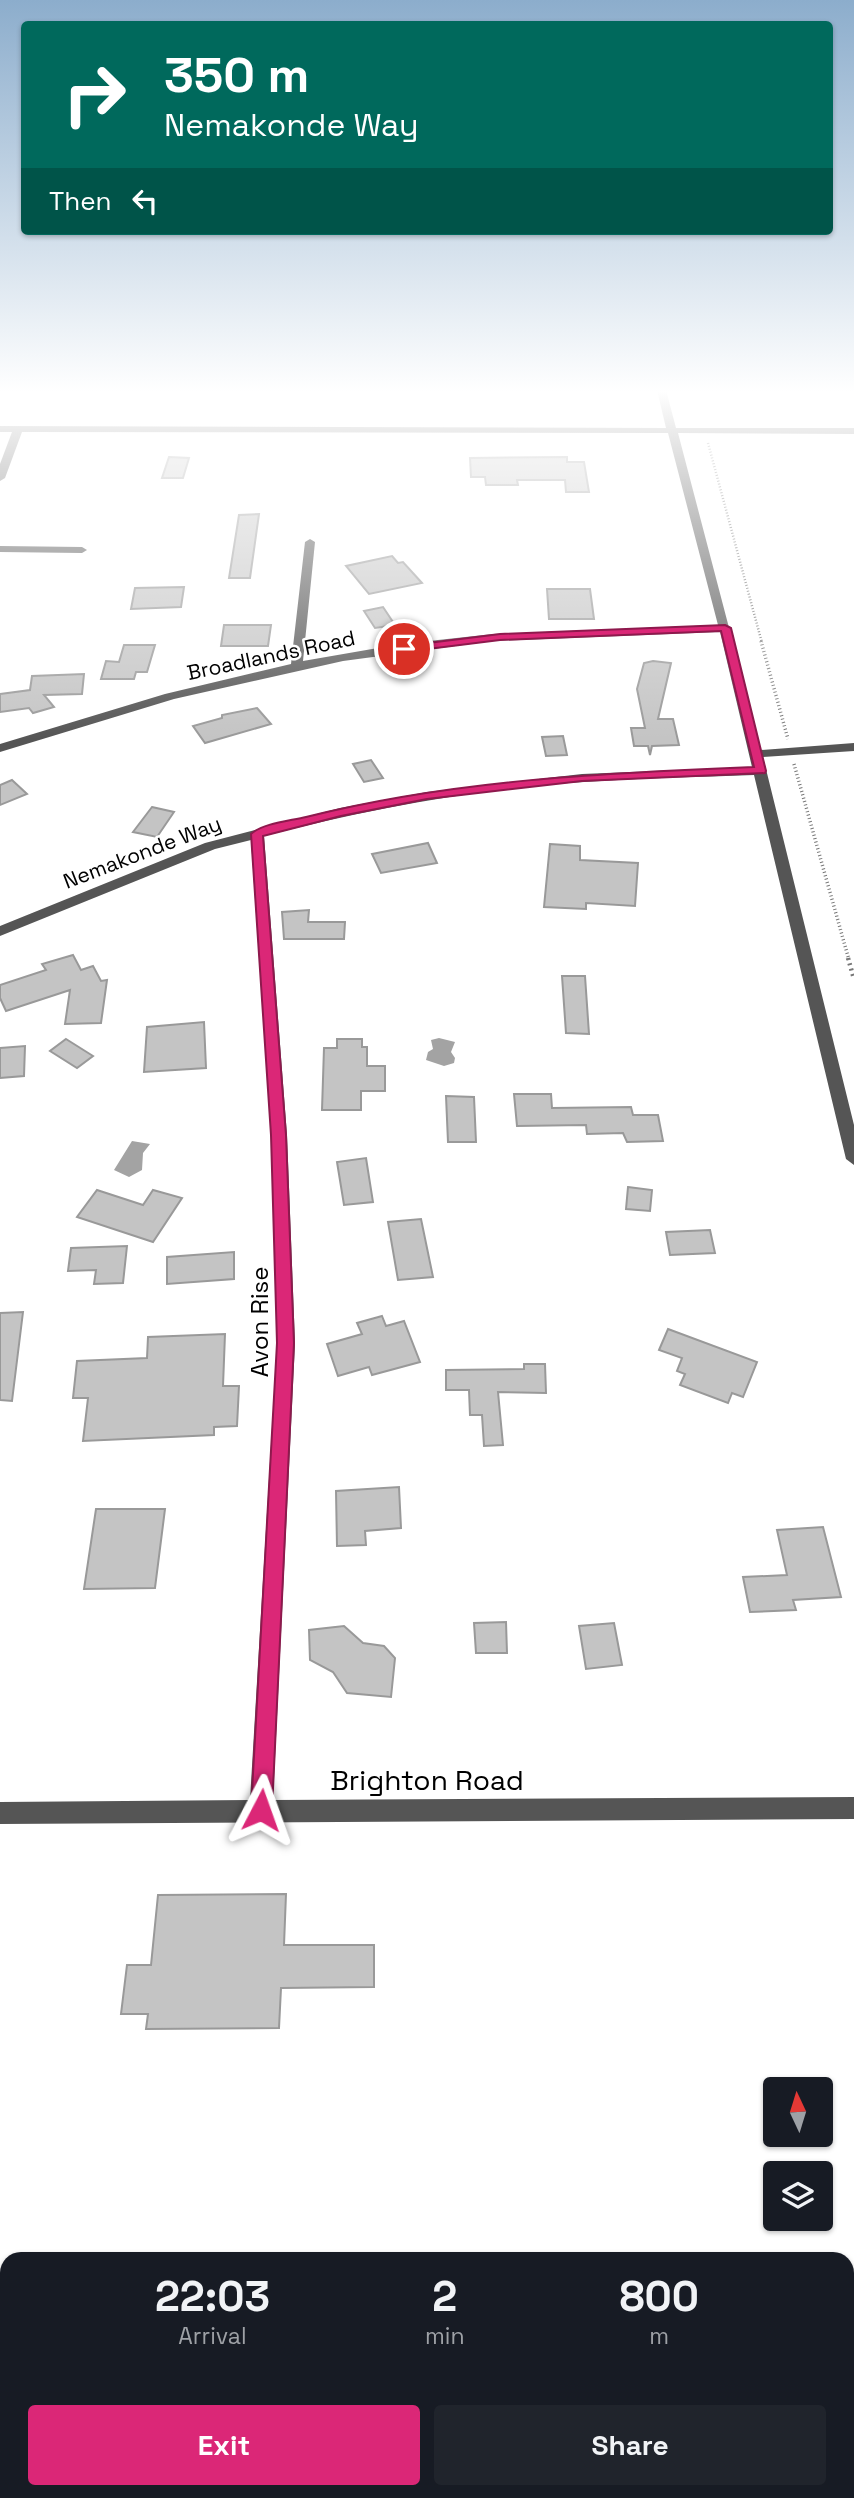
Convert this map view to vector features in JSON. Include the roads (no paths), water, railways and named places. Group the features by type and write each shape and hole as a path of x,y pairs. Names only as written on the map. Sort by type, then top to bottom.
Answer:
{"street":[{"path":"691,507 725,628 854,1159"},
{"path":"297,665 310,542"},
{"path":"0,550 82,550"},
{"name":"Broadlands Road","path":"0,748 201,687 297,665 479,639 725,628"},
{"path":"756,754 854,747"},
{"name":"Nemakonde Way","path":"0,931 210,846 340,812 427,796 582,778 760,771"},
{"name":"Avon Rise","path":"257,834 279,1135 286,1343 261,1810"},
{"name":"Brighton Road","path":"0,1813 854,1808"}]}
